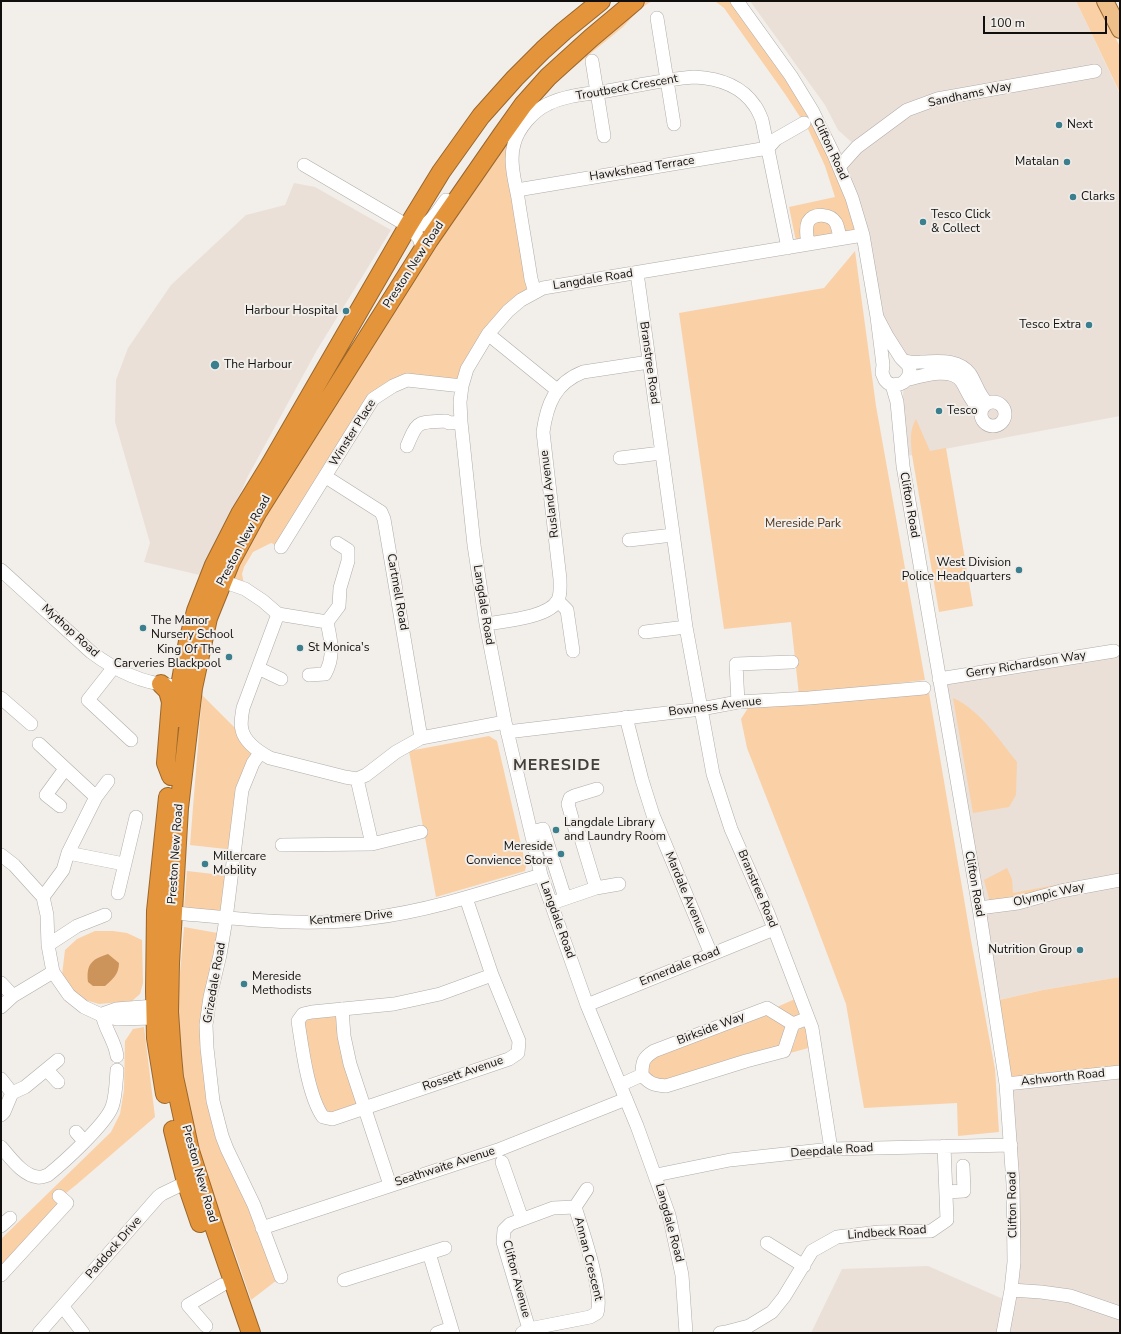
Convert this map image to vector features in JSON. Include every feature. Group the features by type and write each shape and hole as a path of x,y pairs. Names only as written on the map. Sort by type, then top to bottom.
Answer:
{"highway":[{"name":"Preston New Road","path":"238,1333 222,1285 192,1179 188,1143 162,1012 164,912 171,776 178,718 186,687 208,618 222,581 241,542 257,513 423,250 523,105 548,77 590,38 635,1"},
{"name":"Preston New Road","path":"164,912 179,808 186,687 182,664 196,611 214,565 240,514 441,172 481,116 526,66 564,31 600,3"},
{"path":"161,684 168,692 171,702 166,763 171,776"},
{"name":"Preston New Road","path":"192,1179 223,1253 251,1333"}],"main road":[{"path":"1105,1 1120,30"}],"street":[{"name":"Clifton Road","path":"737,1 790,76 813,112 840,167 852,198 862,235 877,317 883,377 885,380 901,382"},
{"path":"657,18 674,124"},
{"path":"592,61 604,136"},
{"name":"Sandhams Way","path":"840,167 857,147 906,110 937,99 1095,71"},
{"name":"Troutbeck Crescent","path":"535,292 531,279 512,154 517,134 525,124 537,111 547,104 560,99 683,78 706,78 721,81 736,88 755,106 762,120 788,248"},
{"path":"768,148 776,139 804,122"},
{"path":"408,226 419,227 430,221 438,213 471,165 501,136"},
{"name":"Sandhams Way","path":"834,155 857,147"},
{"name":"Hawkshead Terrace","path":"517,190 768,148"},
{"path":"304,164 408,226 418,238 423,250"},
{"path":"808,244 806,228 808,222 813,218 820,216 829,216 834,221 840,238"},
{"name":"Langdale Road","path":"686,1333 682,1275 669,1215 656,1175 637,1126 587,1005 541,875 506,727 486,624 474,545 461,422 460,402 462,386 467,369 488,334 508,311 521,300 535,292 552,286 862,235"},
{"name":"Branstree Road","path":"637,272 686,627 714,774 729,822 774,929 812,1028 832,1149"},
{"name":"Clifton Road","path":"877,317 887,336 908,365 910,371 901,382 900,437 903,466 979,908 1006,1084 1011,1145 1014,1262 1011,1290 1003,1333"},
{"path":"488,334 557,390"},
{"path":"883,365 885,361 893,357 919,363 944,361 955,363 969,373 982,398 984,407 968,396 958,377 950,373 934,374 901,382"},
{"name":"Rusland Avenue","path":"558,601 560,579 543,432 545,416 549,404 557,390 576,375 583,372 649,362"},
{"name":"Winster Place","path":"281,547 326,477 348,437 373,399 393,386 406,380 462,386"},
{"path":"407,446 414,428 420,423 446,421 449,423 461,422"},
{"path":"620,458 661,453"},
{"name":"Cartmell Road","path":"326,477 381,512 384,519 421,738"},
{"path":"629,540 673,535"},
{"path":"309,675 325,674 330,665 332,647 327,622 339,606 340,588 348,561 348,550 338,543"},
{"name":"Mythop Road","path":"1,570 91,652 114,667 136,678 161,684 186,687"},
{"path":"222,581 245,589 263,601 278,614 327,622"},
{"path":"486,624 533,616 553,607 558,601 567,610 573,651"},
{"path":"278,614 243,708 242,729 246,739 260,753 270,758 357,779 372,844"},
{"path":"645,632 686,627"},
{"name":"Gerry Richardson Way","path":"939,679 1114,651"},
{"path":"738,702 732,664 792,662"},
{"path":"114,667 88,700 131,740"},
{"path":"258,668 281,679"},
{"name":"Bowness Avenue","path":"357,779 366,775 396,752 421,738 506,727 701,709 738,702 809,698 924,688"},
{"path":"1,698 31,724"},
{"name":"Mardale Avenue","path":"626,717 642,780 653,815 711,954"},
{"path":"39,744 96,797"},
{"name":"Grizedale Road","path":"260,753 253,763 242,790 226,919 220,956 210,997 206,1025 209,1072 213,1101 222,1136 254,1206 281,1277"},
{"path":"60,806 46,795 65,769"},
{"path":"43,898 63,870 68,853 96,797 108,781"},
{"path":"596,888 580,835 575,829 568,804 570,792 597,789"},
{"path":"118,893 136,817"},
{"path":"531,832 543,829 565,898"},
{"path":"282,845 372,844 421,832"},
{"path":"68,853 124,864"},
{"path":"1,855 14,865 43,898 47,915 48,945 53,972 65,990 76,1002 102,1014 116,1008 162,1012"},
{"name":"Kentmere Drive","path":"164,912 226,919 298,922 370,918 434,907 541,875"},
{"name":"Olympic Way","path":"979,908 1018,903 1061,891 1120,880"},
{"path":"550,903 596,888 618,884"},
{"name":"Rossett Avenue","path":"365,1107 509,1059 518,1053 519,1041 492,975 466,898"},
{"path":"48,945 77,926 105,915"},
{"name":"Ennerdale Road","path":"587,1005 774,929"},
{"path":"1,1007 13,996 53,972"},
{"path":"365,1107 332,1119 323,1117 317,1109 306,1067 298,1021 303,1014 394,1004 440,994 492,975"},
{"path":"1,983 13,996"},
{"name":"Birkside Way","path":"642,1075 642,1064 646,1056 654,1051 767,1008 793,1024"},
{"path":"342,1009 344,1036 350,1064 390,1185"},
{"path":"102,1014 104,1024 116,1047 118,1056"},
{"path":"620,1085 642,1075 649,1082 655,1085 666,1086 739,1063 784,1051 793,1024 808,1018"},
{"path":"1,1115 4,1112 12,1093 25,1087 58,1060"},
{"path":"47,1070 58,1082"},
{"path":"1,1147 21,1168 30,1175 39,1178 48,1175 56,1168 80,1136 102,1123 112,1107 117,1070"},
{"name":"Ashworth Road","path":"1006,1084 1120,1072"},
{"path":"1,1079 12,1093"},
{"name":"Seathwaite Avenue","path":"262,1228 498,1150 626,1099"},
{"name":"Deepdale Road","path":"656,1175 730,1160 832,1149 1011,1145"},
{"name":"Lindbeck Road","path":"720,1333 749,1326 772,1312 784,1297 812,1251 837,1237 879,1232 931,1231 948,1220 944,1146"},
{"path":"502,1162 522,1219"},
{"path":"946,1192 964,1191 963,1166"},
{"name":"Paddock Drive","path":"39,1333 158,1197 192,1179"},
{"name":"Annan Crescent","path":"526,1331 590,1317 597,1313 600,1306 597,1284 575,1207 587,1189"},
{"path":"1,1275 67,1203 59,1196"},
{"name":"Annan Crescent","path":"522,1219 553,1208 575,1207"},
{"name":"Clifton Avenue","path":"522,1219 510,1224 504,1230 503,1242 526,1331"},
{"path":"767,1243 804,1266"},
{"path":"344,1280 445,1248"},
{"path":"429,1253 452,1331 437,1333"},
{"path":"206,1326 188,1305 222,1285"},
{"path":"1011,1290 1070,1296 1120,1313"},
{"path":"63,1306 83,1333"}],"shaded area":[{"path":"750,1 1076,1 1120,94 1120,416 902,457 900,437 904,382 908,377 887,336 839,167 857,147 838,130 825,105"},
{"name":"The Harbour","path":"294,183 315,187 391,230 317,350 248,476 204,576 144,562 150,543 115,422 116,380 128,348 171,285 246,215 285,205"},
{"path":"1120,650 1120,977 1043,990 999,1000 942,678"},
{"path":"108,954 119,963 117,973 105,986 93,986 88,982 89,967 94,960"},
{"path":"1120,1072 1120,1333 811,1333 842,1269 928,1266 1010,1302 1006,1084"}],"green space":[{"path":"635,1 652,1 641,8 623,27 563,76 532,108 514,132 535,292 508,311 462,386 407,380 373,399 281,547 271,543 253,552 244,567 242,574 245,589 222,581 523,105"},
{"path":"715,1 737,1 813,112 863,235 797,246 789,207 835,197 825,166 808,129 785,94 724,8"},
{"path":"1076,1 1098,1 1120,47 1120,93"},
{"name":"Mereside Park","path":"855,251 876,406 925,680 799,695 791,622 724,629 679,313 824,288"},
{"path":"916,419 930,451 946,448 973,606 939,612 912,455 911,432"},
{"path":"929,693 971,940 995,1069 999,1132 958,1136 957,1103 864,1108 846,1004 747,748 741,719 748,708"},
{"path":"202,695 260,753 253,763 235,850 190,845"},
{"path":"953,698 972,710 988,726 1017,762 1016,795 1009,807 973,813"},
{"path":"489,736 497,741 526,866 525,871 436,897 409,751"},
{"path":"1007,868 1012,879 1013,893 1071,882 1072,886 990,902 984,880"},
{"path":"187,871 231,876 226,913 184,909"},
{"path":"184,927 223,934 210,997 213,1101 281,1277 251,1300 234,1250 220,1218 195,1139 188,1106 180,1045 179,1016 179,985"},
{"path":"95,931 127,933 142,940 143,983 140,994 132,1001 99,1004 82,999 72,991 62,975 65,950 77,939"},
{"path":"1120,977 1120,1072 1012,1084 999,1000 1043,990"},
{"path":"795,999 801,1017 794,1018 777,1007"},
{"path":"767,1008 793,1024 784,1051 701,1074 649,1082 646,1056"},
{"path":"342,1009 365,1107 332,1119 317,1109 303,1014"},
{"path":"144,1027 155,1117 66,1193 60,1191 56,1208 1,1269 1,1239 111,1132 120,1114 124,1090 125,1041 133,1029"},
{"path":"805,1027 807,1029 812,1047 790,1053 797,1031"}],"place":[{"name":"Next","path":"1059,125"},
{"name":"Matalan","path":"1067,162"},
{"name":"Clarks","path":"1073,197"},
{"name":"Tesco Click & Collect","path":"923,222"},
{"name":"Harbour Hospital","path":"346,311"},
{"name":"Tesco Extra","path":"1089,325"},
{"name":"The Harbour","path":"215,365"},
{"name":"Tesco","path":"939,411"},
{"name":"West Division Police Headquarters","path":"1019,570"},
{"name":"The Manor Nursery School","path":"143,628"},
{"name":"St Monica's","path":"300,648"},
{"name":"King Of The Carveries Blackpool","path":"229,657"},
{"name":"Langdale Library and Laundry Room","path":"556,830"},
{"name":"Mereside Convience Store","path":"561,854"},
{"name":"Millercare Mobility","path":"205,864"},
{"name":"Nutrition Group","path":"1080,950"},
{"name":"Mereside Methodists","path":"244,984"}],"district":[{"name":"MERESIDE","path":"557,766"}]}
